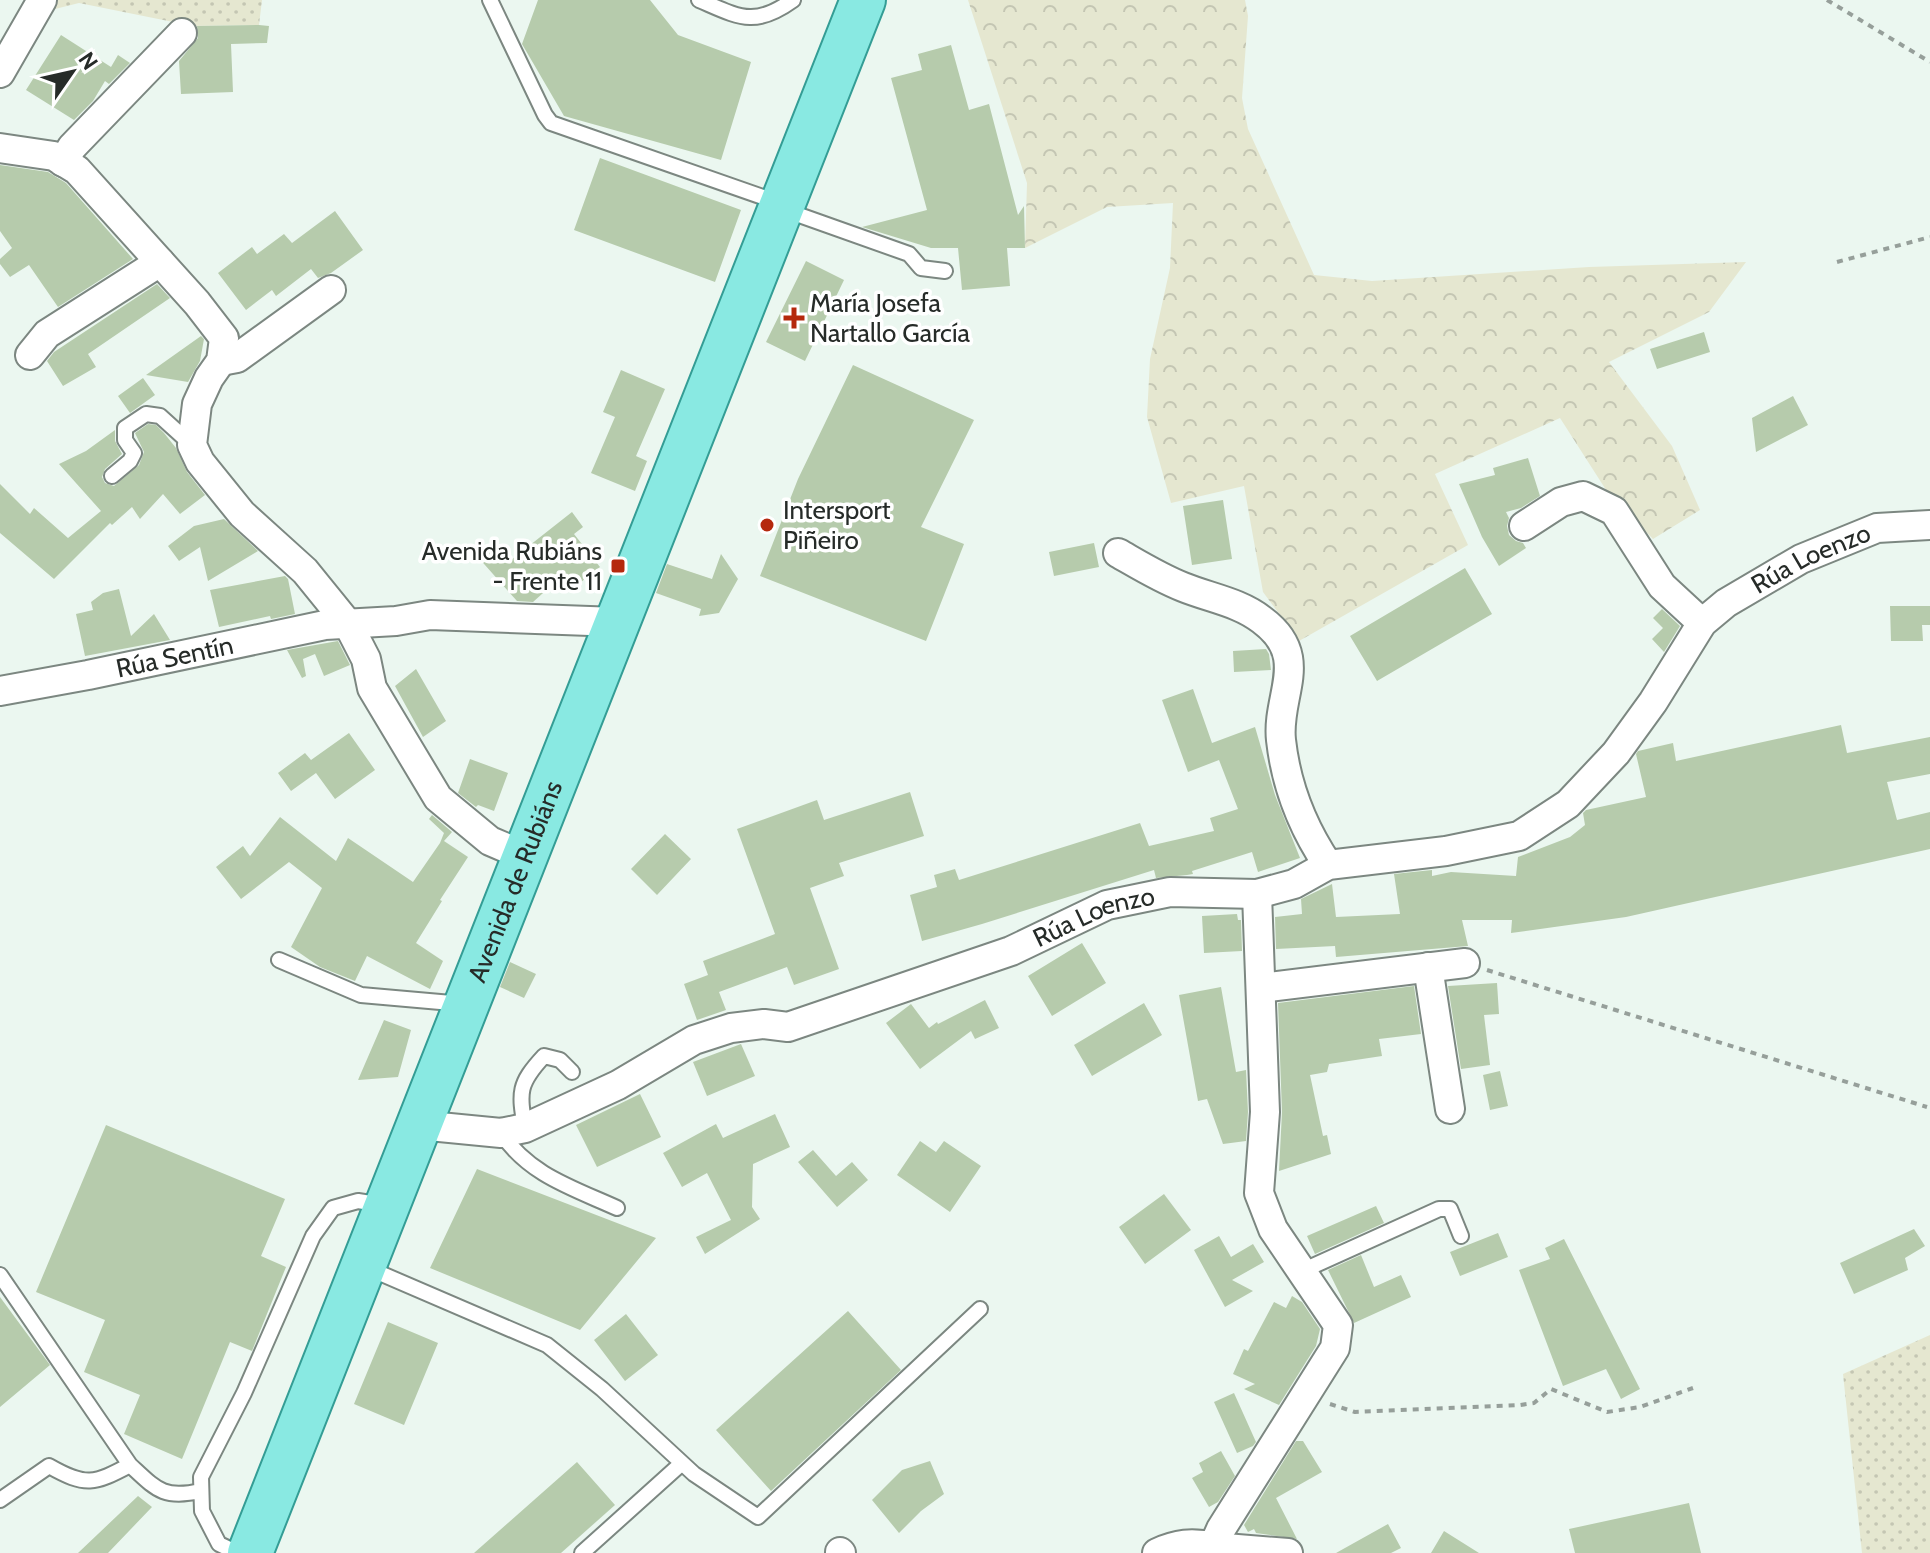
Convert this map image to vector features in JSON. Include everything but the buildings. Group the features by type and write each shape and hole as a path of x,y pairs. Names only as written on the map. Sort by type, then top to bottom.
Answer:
{"main road":[{"name":"Avenida de Rubiáns","path":"250,1553 863,0"}],"street":[{"path":"0,73 42,0"},
{"path":"63,162 72,147 182,33"},
{"path":"0,148 54,156 77,170 224,338 221,361 197,404 192,445 200,462 224,494 305,571 348,624 366,659 372,688 438,798 490,841 525,856"},
{"path":"30,355 47,334 160,262"},
{"path":"221,361 237,358 331,290"},
{"path":"1524,526 1561,502 1583,496 1614,511 1662,586 1702,623"},
{"name":"Rúa Loenzo","path":"513,1131 618,1085 694,1040 731,1028 764,1024 788,1027 1011,951 1107,905 1170,892 1257,894 1294,884 1328,865 1446,851 1519,836 1568,804 1616,753 1653,702 1702,623 1726,603 1801,559 1877,528 1930,525"},
{"path":"1118,553 1184,587 1244,607 1265,622 1286,647 1288,691 1280,736 1288,780 1311,839 1328,865"},
{"name":"Rúa Sentín","path":"0,691 325,625 396,621 430,615 617,622"},
{"path":"1212,1550 1221,1529 1335,1348 1338,1325 1273,1229 1259,1193 1265,1112 1257,894"},
{"path":"1261,988 1465,963"},
{"path":"1428,967 1450,1109"},
{"path":"419,1125 513,1131"},
{"path":"1157,1553 1193,1543 1212,1550 1288,1553"}],"lane":[{"path":"490,0 551,123 909,254 921,268 945,271"},
{"path":"699,0 742,18 771,15 793,0"},
{"path":"112,476 130,461 134,453 125,440 125,428 146,414 160,416 192,445"},
{"path":"279,960 361,995 467,1004"},
{"path":"572,1072 560,1060 544,1056 531,1070 520,1095 513,1131 513,1151 527,1164 617,1208"},
{"path":"238,1553 219,1544 202,1511 201,1477 244,1393 313,1236 333,1208 358,1201 387,1206"},
{"path":"1302,1271 1439,1209 1450,1209 1461,1236"},
{"path":"363,1266 547,1345 602,1389 682,1463 758,1517 980,1309"},
{"path":"0,1275 130,1465 157,1490 177,1496 201,1491"},
{"path":"582,1553 682,1463"},
{"path":"0,1500 49,1466 71,1479 100,1481 130,1465"}],"path":[{"path":"1827,0 1930,62"},
{"path":"1837,262 1930,237"},
{"path":"1465,963 1927,1107"},
{"path":"1307,1392 1322,1402 1355,1412 1520,1405 1534,1403 1551,1389 1607,1412 1640,1407 1693,1388"}],"green space":[{"path":"40,0 262,0 259,25 193,26 79,3 35,14"},
{"path":"968,0 1245,0 1248,16 1242,98 1248,129 1314,275 1372,281 1589,267 1746,262 1709,312 1609,362 1672,446 1700,510 1653,539 1608,493 1560,418 1435,474 1468,545 1299,641 1263,592 1244,486 1171,503 1147,417 1150,359 1170,268 1173,203 1107,207 1025,248 1027,183"},
{"path":"1930,1335 1930,1553 1862,1553 1843,1374"}],"place":[{"name":"María Josefa Nartallo García","path":"794,318"},
{"name":"Intersport Piñeiro","path":"767,525"},
{"name":"Avenida Rubiáns - Frente 11","path":"618,566"}]}
